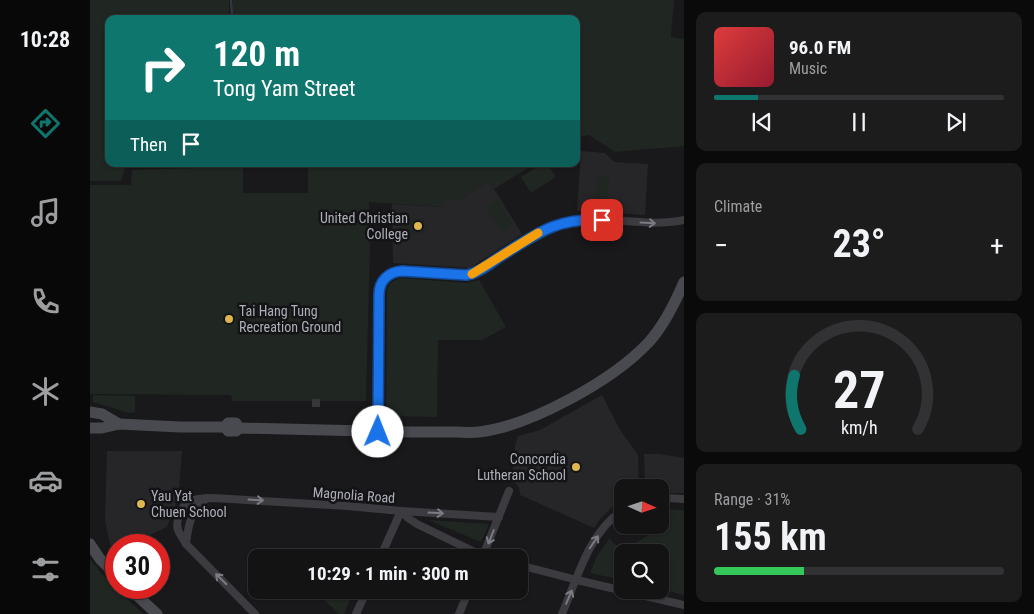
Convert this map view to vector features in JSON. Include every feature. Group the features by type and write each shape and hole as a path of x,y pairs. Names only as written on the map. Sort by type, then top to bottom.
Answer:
{"main road":[{"path":"90,428 102,428 119,424 225,427 228,423 236,423 240,428 378,432 478,432 515,424 546,411 603,379 640,350 648,343 663,323 684,282"},
{"path":"90,412 102,414 119,424"},
{"path":"90,544 105,565"},
{"path":"141,599 157,614"}],"street":[{"path":"378,432 379,290 382,282 389,275 397,271 471,274 541,232 566,222 592,219 657,223 684,220"},
{"path":"488,549 509,491"},
{"path":"186,544 191,518 200,503 208,498"},
{"path":"208,498 192,500 186,504 177,520 181,535 186,544 255,614"},
{"name":"Magnolia Road","path":"208,498 499,517"},
{"path":"669,499 684,499"},
{"path":"384,549 401,511 416,524 468,549"},
{"path":"562,614 587,553 614,517"},
{"path":"528,567 684,605"},
{"path":"356,614 363,599"},
{"path":"459,614 465,599"}],"shaded area":[{"path":"90,0 229,0 229,15 105,15 105,167 125,167 121,181 90,181"},
{"path":"233,0 674,0 671,37 684,39 684,146 615,152 589,135 580,137 580,15 233,15"},
{"path":"581,151 605,153 614,162 648,164 645,215 577,211"},
{"name":"Tai Hang Tung Recreation Ground","path":"243,167 243,193 308,193 308,167 529,167 494,189 489,181 457,201 444,201 444,207 369,202 370,244 366,401 232,401 231,395 90,394 90,185 131,185 132,170"},
{"path":"537,167 549,167 556,177 531,193 521,177"},
{"path":"597,176 609,176 607,199 596,198"},
{"path":"489,181 522,234 470,268 393,263 392,204 444,207 444,201 457,201"},
{"path":"498,200 513,225 502,232 486,207"},
{"path":"400,219 425,220 424,234 399,233"},
{"path":"402,278 466,283 479,280 506,327 482,340 438,340 437,417 386,416 387,291 392,282"},
{"path":"93,395 135,396 135,412 129,413 93,402"},
{"name":"Concordia Lutheran School","path":"602,395 620,430 638,455 639,479 614,479 614,505 594,528 520,495 519,487 512,482 515,446 518,436 540,430"},
{"name":"Yau Yat Chuen School","path":"107,451 182,451 178,500 167,527 152,534 108,534 105,521"},
{"path":"644,454 660,454 684,458 684,493 669,493 669,479 645,479"},
{"path":"669,509 684,510 684,595 669,591 669,544 633,544 650,534 669,534"},
{"path":"428,520 489,524 481,542"},
{"path":"610,538 615,544 614,578 590,573 597,556"},
{"path":"90,559 105,577 105,599 128,599 143,614 90,614"},
{"path":"323,599 350,599 344,614 339,614"}],"waterway":[{"path":"231,0 232,15"}],"tunnel":[{"path":"312,403 323,403"}],"slow traffic":[{"path":"472,274 538,233"}],"place":[{"name":"United Christian College","path":"418,226"},
{"name":"Tai Hang Tung Recreation Ground","path":"229,319"},
{"name":"Concordia Lutheran School","path":"576,467"},
{"name":"Yau Yat Chuen School","path":"141,504"}],"route":[{"path":"378,432 379,290 385,278 397,271 471,274 546,229 575,220 602,220"}]}
